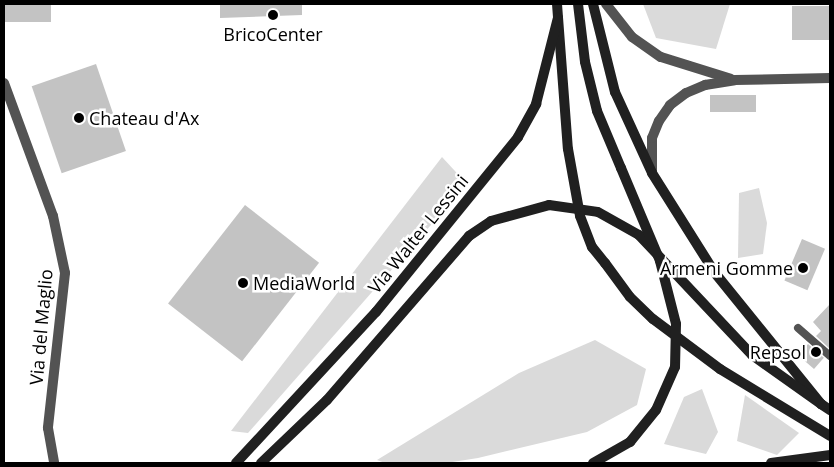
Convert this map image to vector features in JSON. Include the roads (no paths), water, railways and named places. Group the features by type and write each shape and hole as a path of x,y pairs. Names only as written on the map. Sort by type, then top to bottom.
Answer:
{"main road":[{"path":"558,4 568,149 580,216 592,247 630,297 654,319 720,369 830,436"},
{"path":"578,4 597,111 660,261 676,324 674,367 656,410 630,442 593,463"},
{"path":"595,9 615,92 652,173 715,274 821,404"},
{"name":"Via Walter Lessini","path":"236,463 376,312 518,137 536,104 558,18"},
{"path":"261,463 327,400 469,236 491,221 549,205 598,212 639,235 752,355 830,410"},
{"path":"771,463 830,455"}],"street":[{"path":"608,8 632,37 661,58 735,80"},
{"path":"652,173 652,138 670,105 705,84 735,80 830,78"},
{"name":"Via del Maglio","path":"4,83 53,216 65,273 48,428 54,463"}],"lane":[{"path":"798,328 830,356"}],"place":[{"name":"BricoCenter","path":"273,15"},
{"name":"Chateau d'Ax","path":"79,118"},
{"name":"Armeni Gomme","path":"803,268"},
{"name":"MediaWorld","path":"243,283"},
{"name":"Repsol","path":"816,352"}]}
